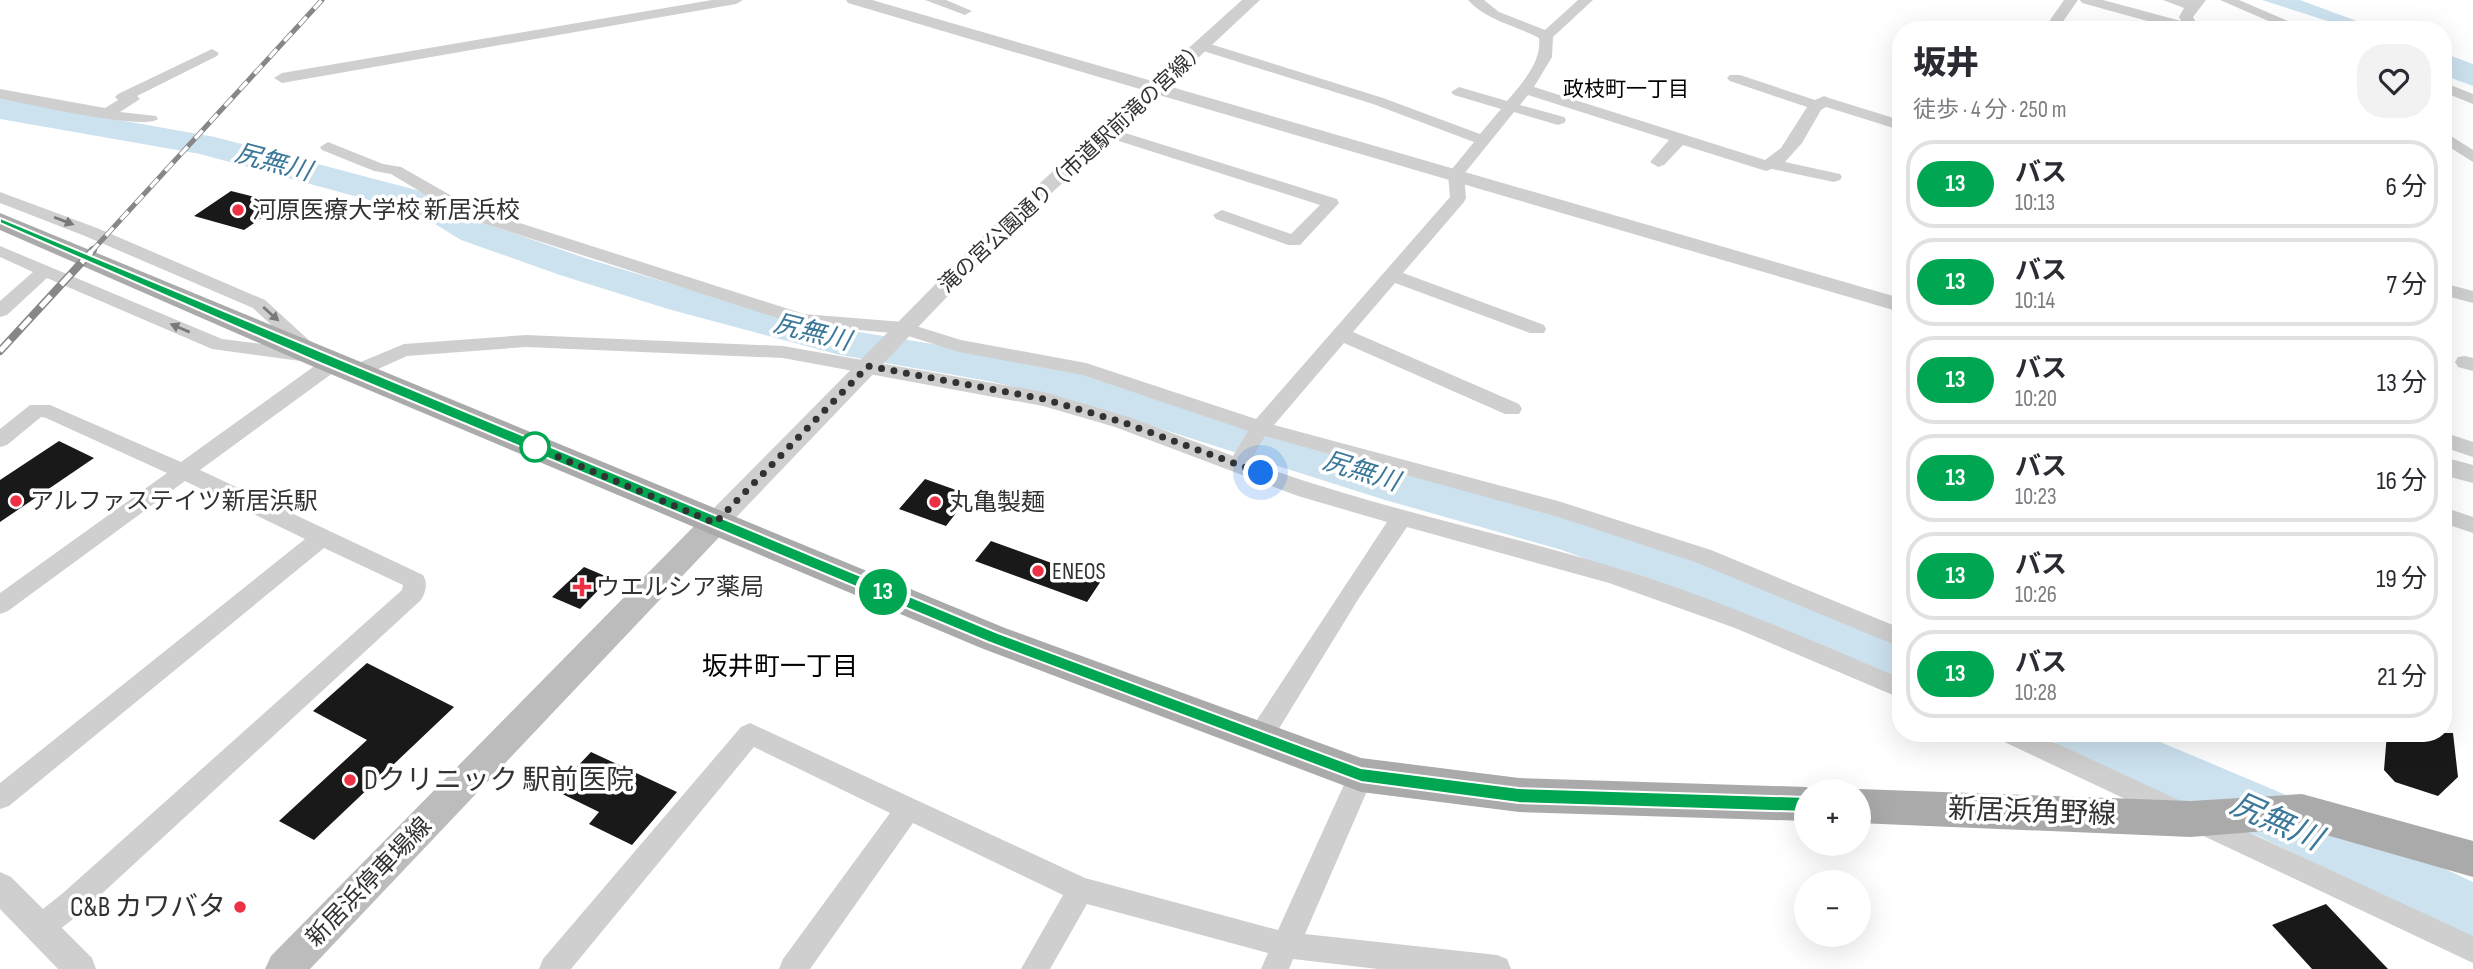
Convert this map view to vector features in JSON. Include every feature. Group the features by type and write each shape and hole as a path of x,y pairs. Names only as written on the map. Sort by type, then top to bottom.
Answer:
{"main road":[{"path":"0,221 993,638 1361,775 1519,795 1794,804"},
{"name":"新居浜停車場線","path":"284,969 715,523"},
{"name":"新居浜角野線","path":"1871,806 2199,817 2302,811 2473,859"}],"street":[{"path":"282,78 736,0"},
{"path":"854,0 1892,303"},
{"path":"909,15 932,0 965,11"},
{"name":"滝の宮公園通り（市道駅前滝の宮線）","path":"870,363 1004,226 1252,0"},
{"path":"1240,462 1258,430 1458,198 1456,174 1525,89 1545,55 1549,44 1546,36 1494,15 1475,0"},
{"path":"1546,36 1586,0"},
{"path":"2057,20 2071,0"},
{"path":"2087,0 2161,21"},
{"path":"2170,0 2195,3 2186,17 2188,21"},
{"path":"2227,0 2280,21"},
{"path":"1202,46 1378,101 1483,139"},
{"path":"107,113 132,99 123,97 212,53"},
{"path":"1735,78 1816,105"},
{"path":"1525,89 1627,119 1639,126 1766,166 1777,162 1793,146 1816,105 1824,101 1892,122"},
{"path":"2452,91 2473,99"},
{"path":"1460,92 1558,120"},
{"path":"0,94 114,116 150,119"},
{"path":"1106,132 1331,203 1294,240 1222,215"},
{"path":"1658,162 1679,139"},
{"path":"2452,142 2473,157"},
{"path":"328,147 380,168 395,170 467,212 575,250 803,320 899,332 1086,369 1258,430 1558,509 1703,556 1892,635"},
{"path":"1771,164 1834,177"},
{"path":"0,197 259,303 336,364"},
{"path":"0,251 219,345 336,364 404,350 526,341 783,352 870,363 1044,399 1240,462 1305,491 1612,575 1743,621 1892,685"},
{"path":"0,311 44,271"},
{"path":"1392,275 1537,329"},
{"path":"2452,291 2473,297"},
{"path":"1342,335 1512,409"},
{"path":"715,523 870,363"},
{"path":"6,594 336,364"},
{"path":"0,440 37,410 50,412 415,581 414,594 73,902 39,929"},
{"path":"2452,442 2473,450"},
{"path":"2452,468 2473,474"},
{"path":"1261,737 1351,592 1402,517"},
{"path":"2452,518 2473,526"},
{"path":"0,798 322,537"},
{"path":"553,969 750,734 1081,890 1281,957 1497,969"},
{"path":"2033,742 2199,817 2473,950"},
{"path":"1281,957 1361,775"},
{"path":"793,969 908,809"},
{"path":"0,887 80,969"},
{"path":"1035,969 1081,890"}],"water":[{"path":"2262,0 2300,0 2357,21 2328,21"}],"building":[{"name":"河原医療大学校 新居浜校","path":"231,191 282,204 244,230 194,216"},
{"name":"アルファステイツ新居浜駅","path":"59,441 94,458 0,522 0,480"},
{"name":"丸亀製麺","path":"925,479 970,495 946,526 899,509"},
{"name":"ENEOS","path":"991,541 1101,581 1087,602 975,561"},
{"name":"ウエルシア薬局","path":"584,567 610,578 580,609 552,597"},
{"name":"Dクリニック 駅前医院","path":"367,663 454,707 314,840 279,821 367,740 313,711"},
{"path":"2453,733 2458,777 2438,796 2395,782 2384,770 2386,742 2452,742"},
{"path":"591,752 677,792 632,845 589,824 599,812 548,787 565,768 573,771"},
{"path":"2326,904 2388,969 2312,969 2272,925"}],"waterway":[{"path":"2452,67 2473,76"},
{"name":"尻無川","path":"0,109 203,144 430,205 474,232 574,267 682,300 840,342 988,367 1073,386 1401,488 1573,535 1761,604 1892,659"},
{"name":"尻無川","path":"2100,742 2278,818 2473,912"}],"railway":[{"path":"91,252 322,0"},
{"path":"0,351 93,250"}],"bus line":[{"name":"13","path":"0,221 317,357 993,638 1361,775 1519,795 1794,804"}],"place":[{"name":"河原医療大学校 新居浜校","path":"238,210"},
{"name":"アルファステイツ新居浜駅","path":"16,501"},
{"name":"丸亀製麺","path":"935,502"},
{"name":"ENEOS","path":"1038,571"},
{"name":"ウエルシア薬局","path":"582,587"},
{"name":"Dクリニック 駅前医院","path":"350,780"},
{"name":"C&B カワバタ","path":"240,907"}],"district":[{"name":"政枝町一丁目","path":"1626,89"},
{"name":"坂井町一丁目","path":"780,667"}],"route":[{"path":"535,447 715,523 868,366 1044,399 1122,422 1261,473"}]}
